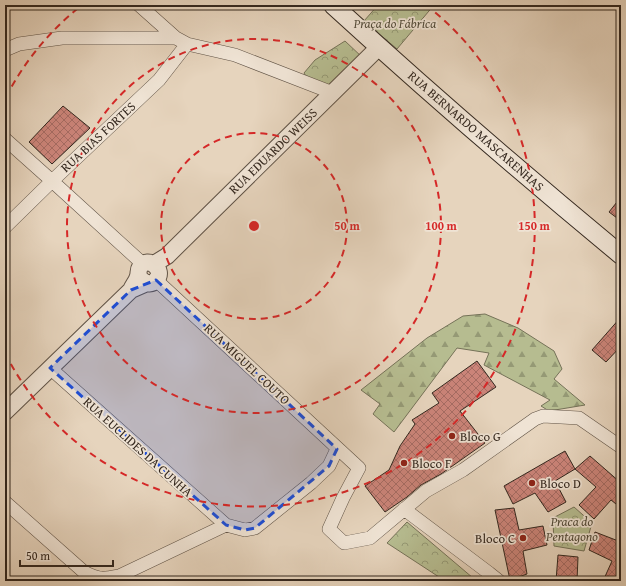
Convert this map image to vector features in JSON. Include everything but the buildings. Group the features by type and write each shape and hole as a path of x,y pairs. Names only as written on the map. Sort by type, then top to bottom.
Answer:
{"main road":[{"name":"RUA BERNARDO MASCARENHAS","path":"333,5 562,206 621,255"}],"street":[{"path":"139,5 181,41"},
{"path":"5,50 19,44 62,38 181,41 236,54 333,93"},
{"name":"RUA BIAS FORTES","path":"5,227 159,80 181,41"},
{"name":"RUA EDUARDO WEISS","path":"5,412 380,47"},
{"name":"RUA MIGUEL COUTO","path":"5,139 152,270 359,468 329,529 344,543 370,538 404,508"},
{"name":"RUA EUCLIDES DA CUNHA","path":"50,368 226,525"},
{"path":"499,581 404,508 426,492 463,470 535,419 543,416 578,418 621,447"},
{"path":"5,502 84,572 94,578 119,576 226,525 245,530 255,528 312,483 329,466 337,448"}],"highlighted area":[{"path":"156,280 337,449 329,466 255,528 245,530 226,525 50,368 131,290"}],"green space":[{"name":"Praça do Fábrica","path":"378,5 434,5 397,49 364,21"},
{"path":"345,41 363,58 325,88 308,80 304,73 315,60"},
{"path":"485,314 518,328 554,351 562,369 554,379 585,405 549,411 541,406 550,400 484,365 489,353 457,348 394,432 373,414 380,404 361,390 427,338 463,316"},
{"name":"Praca do Pentagono","path":"574,507 592,523 584,551 554,546 553,518"},
{"path":"407,522 473,578 471,581 438,581 439,577 387,543"}],"place":[{"name":"Bloco G","path":"452,436"},
{"name":"Bloco F","path":"404,463"},
{"name":"Bloco D","path":"532,483"},
{"name":"Bloco C","path":"523,538"}]}
